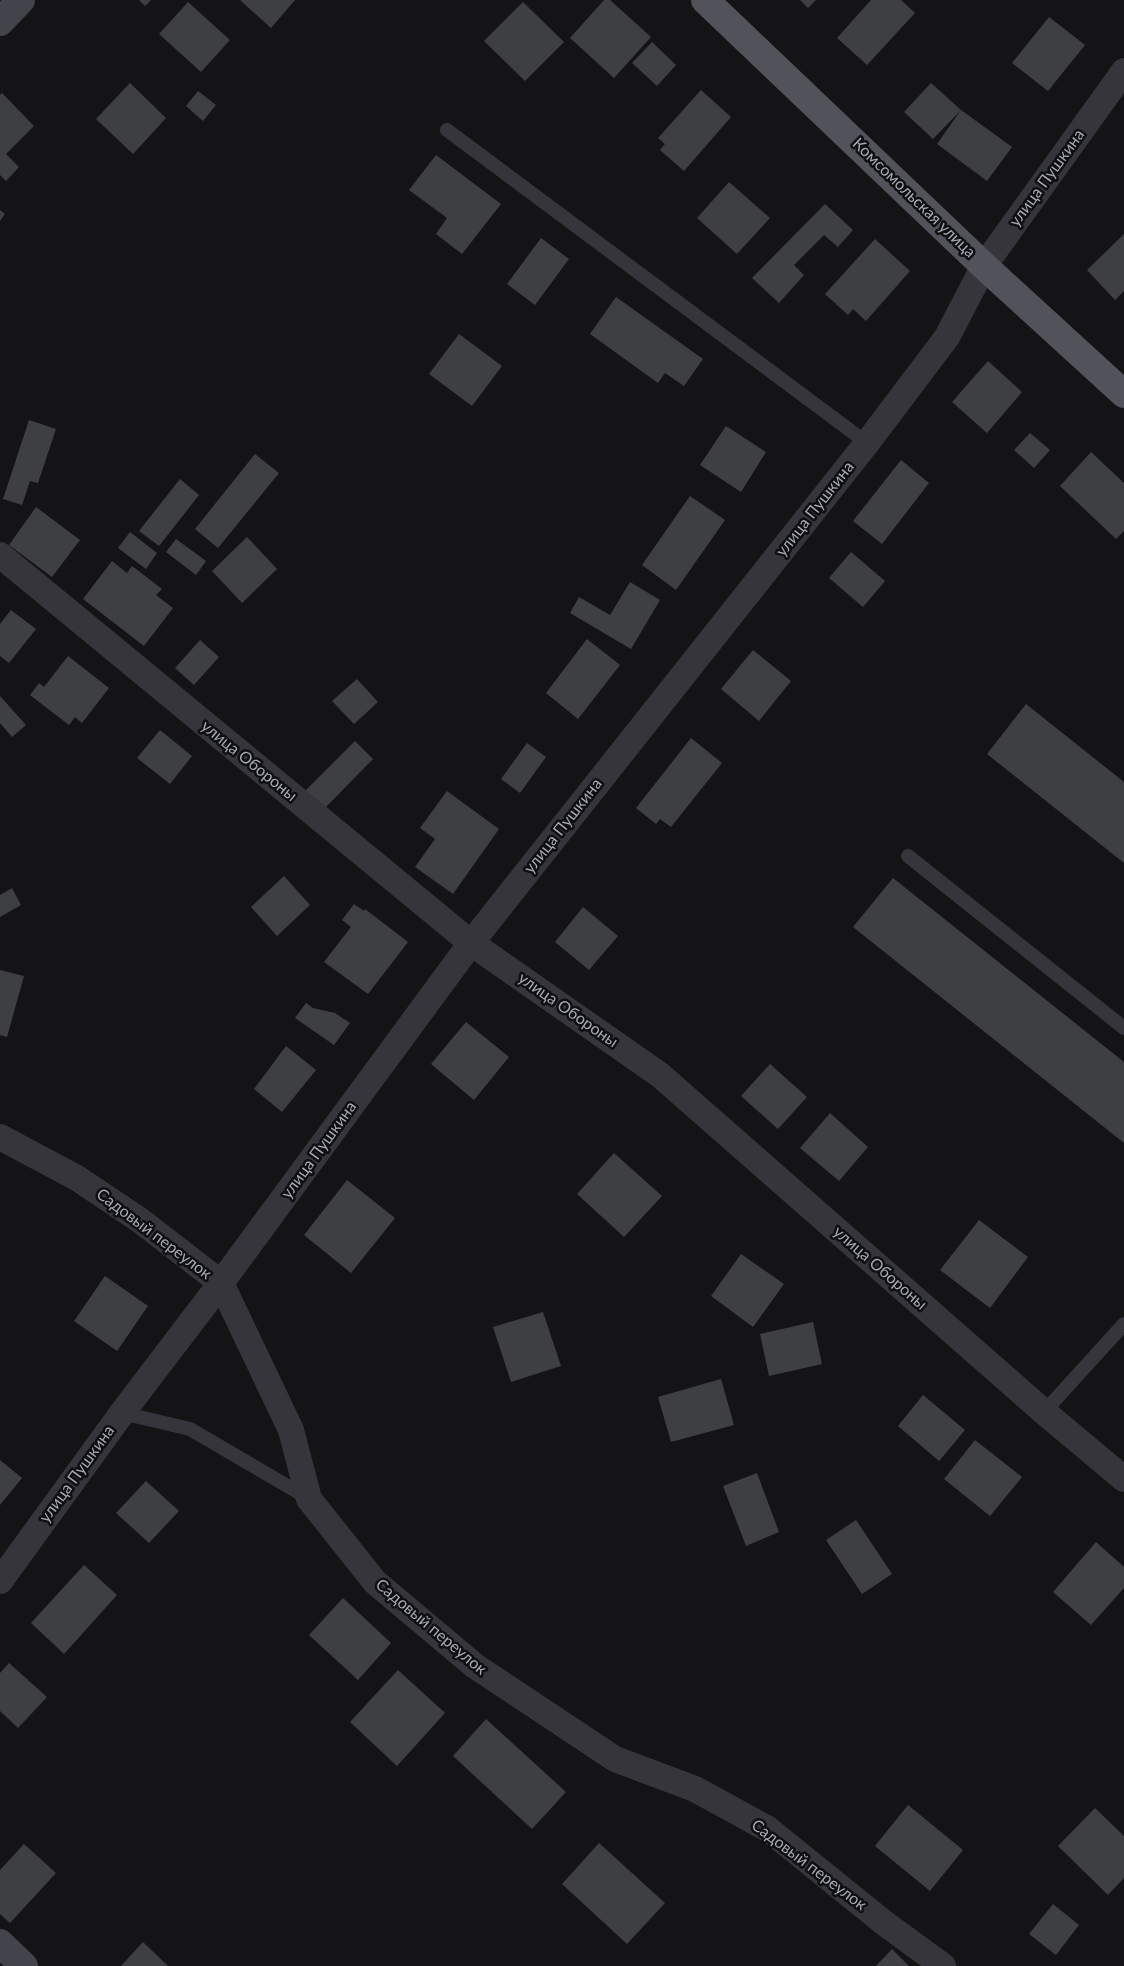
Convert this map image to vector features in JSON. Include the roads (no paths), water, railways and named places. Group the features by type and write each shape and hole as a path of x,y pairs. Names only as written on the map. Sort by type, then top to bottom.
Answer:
{"main road":[{"name":"Комсомольская улица","path":"706,0 984,266 1124,394"}],"street":[{"path":"0,22 21,0"},
{"name":"улица Пушкина","path":"0,1581 122,1413 221,1283 471,943 867,443 946,337 984,266 1124,71"},
{"name":"улица Обороны","path":"0,556 471,943 660,1074 1044,1412 1124,1479"},
{"name":"Садовый переулок","path":"0,1137 77,1178 141,1221 221,1283 291,1430 309,1498 375,1582 475,1666 615,1759 695,1789 768,1829 883,1922 942,1966"},
{"path":"0,1943 24,1966"}],"lane":[{"path":"447,130 867,443"},
{"path":"908,856 1124,1028"},
{"path":"1044,1412 1124,1324"},
{"path":"122,1413 190,1429 309,1498"}]}
